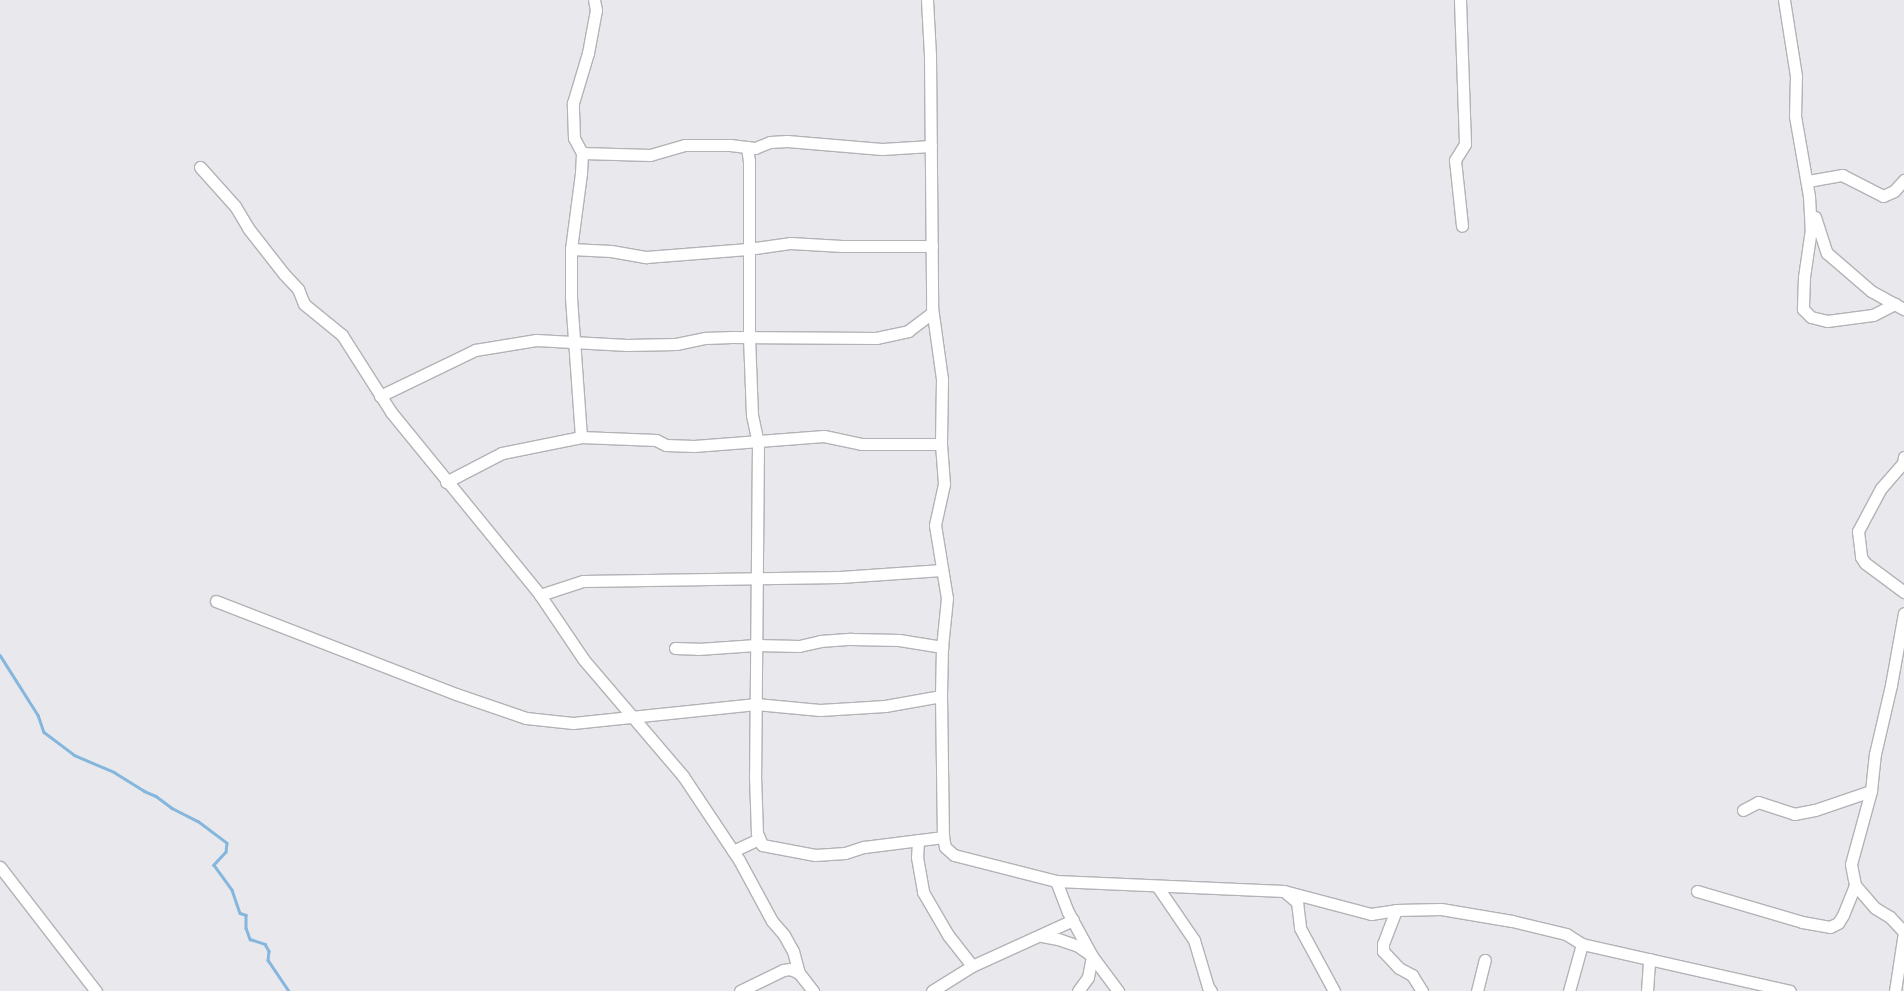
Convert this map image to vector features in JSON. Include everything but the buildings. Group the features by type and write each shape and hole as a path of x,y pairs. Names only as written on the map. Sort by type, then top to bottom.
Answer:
{"street":[{"path":"580,437 571,296 571,248 582,153 574,138 573,103 588,53 596,10 594,0"},
{"path":"927,0 930,55 932,312 942,379 941,444 944,484 935,525 947,598 942,647 941,696 943,837 945,847 954,854 1056,880 1284,891 1371,914 1396,910 1441,909 1512,920 1566,934 1582,944 1790,991"},
{"path":"1460,0 1465,144 1455,160 1462,226"},
{"path":"1784,0 1796,76 1795,116 1810,196 1811,229 1804,277 1804,309 1812,317 1827,321 1873,315 1900,307"},
{"path":"582,153 650,154 686,146 730,145 755,148 770,142 787,141 882,149 931,146"},
{"path":"747,147 749,161 749,337 752,416 758,442 754,776 759,839 762,845 815,855 845,853 864,847 943,837"},
{"path":"200,167 235,206 248,228 298,289 304,304 342,335 380,396 446,482 540,595 584,660 683,776 733,851 772,921 793,951 800,973 813,991"},
{"path":"1808,181 1842,175 1883,196 1894,191 1904,180"},
{"path":"1810,196 1819,233 1827,253 1871,291 1900,307"},
{"path":"571,248 611,251 646,257 748,249 790,243 842,246 932,246"},
{"path":"380,396 475,350 536,340 574,344 676,344 705,338 876,338 908,331 932,312"},
{"path":"446,482 502,453 580,437 656,440 666,445 675,446 758,442 824,436 862,444 941,444"},
{"path":"1904,457 1903,462 1881,488 1858,531 1861,557 1865,563 1904,592"},
{"path":"540,595 583,582 840,577 942,570"},
{"path":"216,601 456,694 526,718 573,723 756,704 830,709 885,706 941,696"},
{"path":"1895,991 1904,932 1890,917 1875,908 1855,885 1851,864 1871,791 1875,754 1891,685 1904,613"},
{"path":"675,648 698,649 756,645 799,646 820,641 851,639 899,640 942,647"},
{"path":"1743,810 1758,802 1794,814 1815,810 1871,791"},
{"path":"733,851 759,839"},
{"path":"918,840 916,857 923,892 948,934 972,966"},
{"path":"0,867 96,991"},
{"path":"1056,880 1072,920 1092,956 1118,991"},
{"path":"1697,891 1802,922 1830,927 1838,923 1843,915 1855,885"},
{"path":"1157,886 1194,940 1208,987 1211,991"},
{"path":"1284,891 1297,902 1300,928 1334,991"},
{"path":"1396,910 1383,944 1383,951 1399,968 1412,975 1422,991"},
{"path":"932,991 972,966 1042,936 1072,920"},
{"path":"1042,936 1058,938 1078,946 1092,956"},
{"path":"1570,991 1582,944"},
{"path":"1078,991 1088,977 1092,956"},
{"path":"1647,991 1649,959"},
{"path":"1477,991 1485,960"},
{"path":"740,991 783,970 790,969 800,973"}],"waterway":[{"path":"0,655 38,715 44,732 74,755 114,772 144,791 156,796 172,808 198,821 227,843 226,852 214,865 232,890 240,913 246,915 246,928 250,939 265,944 269,951 268,960 289,991"}]}
